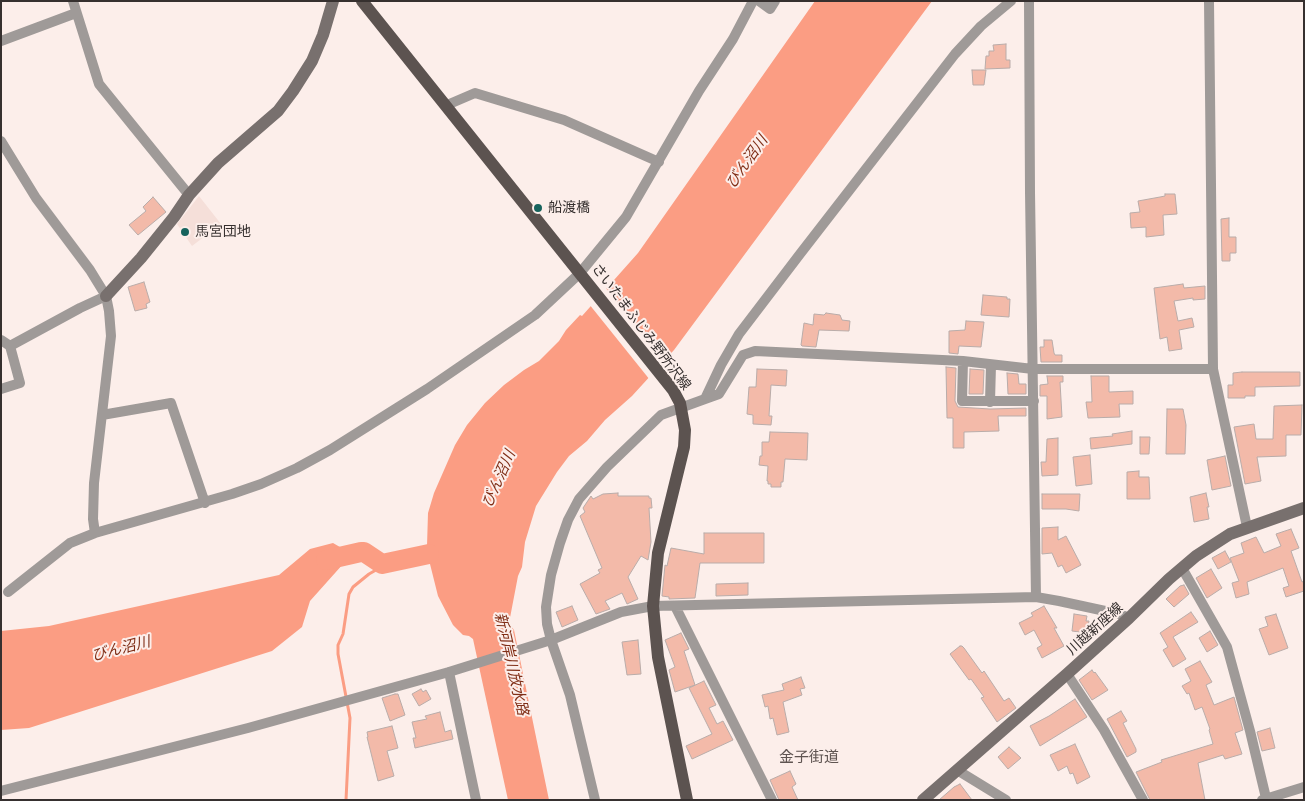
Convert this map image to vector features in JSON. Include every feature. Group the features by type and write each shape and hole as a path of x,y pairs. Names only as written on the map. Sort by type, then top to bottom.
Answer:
{"main road":[{"path":"106,296 141,258 189,195 218,163 278,110 293,91 312,61 323,36 333,1"},
{"name":"さいたまふじみ野所沢線","path":"362,1 673,390 681,408 686,430 684,447 658,553 653,606 658,657 687,800"},
{"name":"川越新座線","path":"923,800 1067,674 1182,568 1214,543 1247,527 1304,508"}],"street":[{"path":"73,1 99,84 189,195"},
{"path":"8,592 70,542 270,481 338,446 426,390 535,315 581,275 626,217 753,1"},
{"path":"759,1 770,9 775,1"},
{"path":"705,399 721,365 739,334 800,254 955,54 981,26 1010,1"},
{"path":"1029,1 1029,174 1036,597"},
{"path":"1209,1 1213,369 1247,527"},
{"path":"1,41 76,13"},
{"path":"447,105 475,93 564,120 659,162"},
{"path":"1,141 36,198 90,270 106,296 110,312 111,336 94,483 93,519 95,533"},
{"path":"1,388 20,383 6,343 106,296"},
{"path":"595,800 570,695 550,640 547,624 546,607 551,575 560,543 568,520 579,499 607,467 661,415 719,394 743,355 750,351 963,361 1033,369 1213,369"},
{"path":"963,361 962,401 1034,400"},
{"path":"990,365 990,402"},
{"path":"102,415 171,402 205,502"},
{"path":"1182,568 1227,647 1250,730 1264,799 1304,787"},
{"path":"1,791 248,728 452,671 550,640 621,612 653,606 1036,597 1102,610 1129,618"},
{"path":"675,606 772,800"},
{"path":"452,671 476,800"},
{"path":"1067,674 1104,730 1143,800"},
{"path":"957,770 1006,800"}],"shaded area":[{"path":"199,196 221,224 192,246 177,224"}],"water":[{"name":"新河岸川放水路","path":"815,1 932,1 674,350 632,396 605,420 587,441 569,456 536,506 525,542 522,567 518,576 509,623 514,630 549,800 508,800 473,639 463,635 453,625 438,596 430,564 422,563 421,561 402,563 401,558 419,554 419,550 427,546 428,513 434,493 455,445 467,425 485,403 504,385 539,361 559,341 566,330 580,315 582,316 638,253"},
{"path":"333,543 352,554 310,601 302,627 272,651 29,728 1,730 1,631 49,626 279,575 310,549"}],"pier":[{"path":"605,287 666,363 650,380 589,304"}],"building":[{"path":"1006,44 1006,60 1010,60 1010,68 985,69 986,56 989,56 989,51 994,51 993,45"},
{"path":"972,70 986,70 984,85 973,85"},
{"path":"1165,194 1175,194 1177,214 1163,215 1164,235 1146,237 1146,227 1131,228 1130,213 1140,212 1138,201 1165,196"},
{"path":"153,197 166,212 138,235 129,225 146,211 143,207"},
{"path":"1229,218 1229,237 1236,237 1236,253 1230,253 1230,261 1222,261 1221,219"},
{"path":"144,282 150,302 146,304 147,308 135,311 128,287"},
{"path":"1183,284 1184,288 1205,286 1205,299 1193,300 1193,298 1174,301 1178,321 1192,318 1194,327 1179,330 1182,349 1169,351 1167,337 1160,339 1154,288"},
{"path":"983,295 1007,297 1007,299 1010,299 1009,317 981,315"},
{"path":"826,313 840,315 842,320 850,321 849,331 819,330 816,347 802,346 804,323 813,325 814,314 824,315"},
{"path":"966,321 984,322 981,347 959,346 958,354 949,353 949,331 965,330"},
{"path":"1044,340 1052,340 1054,353 1055,355 1062,355 1062,362 1041,362 1040,347 1044,347"},
{"path":"946,367 956,368 955,401 958,407 990,409 1026,408 1026,416 998,416 999,431 964,432 964,448 953,448 953,418 947,418"},
{"path":"757,369 787,370 786,386 771,385 769,416 772,416 771,425 753,424 753,415 747,414 749,387 756,387"},
{"path":"970,369 984,370 983,394 969,394"},
{"path":"1300,372 1300,386 1255,387 1255,396 1228,398 1228,385 1233,385 1233,373"},
{"path":"1007,373 1018,374 1019,384 1026,384 1026,394 1008,394"},
{"path":"1047,376 1063,376 1063,382 1060,382 1062,417 1047,419 1047,396 1040,396 1040,385 1048,384"},
{"path":"1091,376 1109,376 1109,392 1133,391 1133,404 1119,404 1120,417 1088,418 1086,402 1092,402"},
{"path":"1302,405 1301,435 1286,435 1286,456 1257,457 1261,481 1245,484 1234,427 1254,424 1256,439 1273,439 1274,406"},
{"path":"1167,409 1183,409 1186,425 1185,454 1166,454"},
{"path":"1132,431 1132,444 1091,449 1090,438 1113,436 1112,434"},
{"path":"770,432 808,433 807,460 785,459 781,487 771,487 771,484 768,484 768,466 759,465 760,456 762,456 762,442 769,442"},
{"path":"1140,437 1150,437 1149,454 1140,454"},
{"path":"1058,438 1058,475 1042,476 1041,462 1046,462 1047,439"},
{"path":"1090,455 1092,484 1076,486 1073,457"},
{"path":"1225,456 1231,486 1212,490 1207,460"},
{"path":"1139,471 1139,477 1149,477 1150,499 1127,499 1127,472"},
{"path":"618,493 618,496 649,496 651,498 652,508 649,508 651,542 648,560 641,556 628,577 638,599 627,604 622,593 605,601 610,609 596,614 580,584 600,573 598,570 602,568 580,516 585,512 583,508 591,496 593,499 603,494"},
{"path":"1206,493 1209,519 1194,522 1190,497"},
{"path":"1042,494 1080,494 1079,511 1042,509"},
{"path":"1058,527 1058,540 1066,536 1081,565 1066,573 1062,565 1058,567 1052,553 1042,554 1042,528"},
{"path":"1291,529 1299,548 1291,551 1302,582 1304,581 1304,591 1286,597 1283,588 1289,586 1283,568 1247,582 1249,594 1236,598 1232,583 1239,581 1230,558 1244,553 1241,543 1256,537 1264,553 1281,546 1276,534"},
{"path":"704,533 764,533 764,563 700,563 695,598 669,599 669,597 662,596 665,565 667,566 671,548 704,554"},
{"path":"1225,551 1231,562 1218,569 1212,558"},
{"path":"1211,569 1222,588 1207,598 1196,578"},
{"path":"748,583 748,595 716,596 716,584"},
{"path":"1184,585 1189,594 1174,607 1166,599 1180,586"},
{"path":"572,606 578,620 562,627 556,612"},
{"path":"1044,606 1057,628 1054,628 1064,646 1042,658 1037,648 1042,645 1034,630 1025,635 1019,623 1033,616 1031,613"},
{"path":"1191,612 1198,622 1173,637 1186,659 1173,667 1163,650 1168,647 1160,633"},
{"path":"1074,614 1087,616 1086,621 1089,621 1087,633 1072,631"},
{"path":"1276,614 1288,648 1269,655 1259,629 1268,626 1265,617"},
{"path":"1210,631 1218,645 1207,652 1199,638"},
{"path":"681,633 689,649 684,651 695,685 675,692 669,670 675,667 665,640"},
{"path":"638,640 641,674 627,675 622,642"},
{"path":"960,646 964,648 982,673 984,671 1004,701 1009,698 1016,708 997,722 981,698 984,697 950,654"},
{"path":"1200,661 1212,682 1206,685 1214,705 1234,697 1243,730 1235,733 1242,754 1225,759 1223,755 1198,763 1205,800 1150,800 1136,772 1162,762 1161,760 1213,744 1202,707 1195,710 1189,693 1187,694 1182,686 1191,681 1185,669"},
{"path":"1092,670 1108,690 1092,700 1079,680"},
{"path":"801,677 805,688 800,689 802,695 783,702 789,732 777,735 773,718 770,719 768,706 765,707 762,695 784,690 782,684"},
{"path":"704,681 716,705 709,708 717,724 723,721 733,740 692,759 686,746 712,734 689,688"},
{"path":"421,689 423,692 426,690 431,699 419,706 412,694"},
{"path":"398,694 405,715 390,721 382,698"},
{"path":"1075,699 1087,717 1040,746 1030,726"},
{"path":"1121,711 1127,721 1123,723 1136,749 1136,752 1127,757 1107,719"},
{"path":"440,712 445,732 451,730 453,739 415,748 413,738 416,738 412,722 427,719 425,716"},
{"path":"392,726 398,748 387,751 394,776 378,781 367,732"},
{"path":"1270,728 1275,748 1262,751 1257,732"},
{"path":"1075,744 1090,777 1077,784 1073,773 1070,774 1067,766 1058,771 1050,755"},
{"path":"1009,747 1021,758 1008,769 998,757"},
{"path":"790,771 796,784 792,787 798,800 779,800 770,780"},
{"path":"960,784 972,800 939,800 954,787"}],"waterway":[{"name":"びん沼川","path":"326,560 364,552 382,564 429,554"},
{"path":"346,800 350,718 338,645 343,634 349,594 353,587 383,566 382,564"}],"place":[{"name":"船渡橋","path":"538,208"},
{"name":"馬宮団地","path":"185,232"}],"district":[{"name":"金子街道","path":"809,758"}]}
